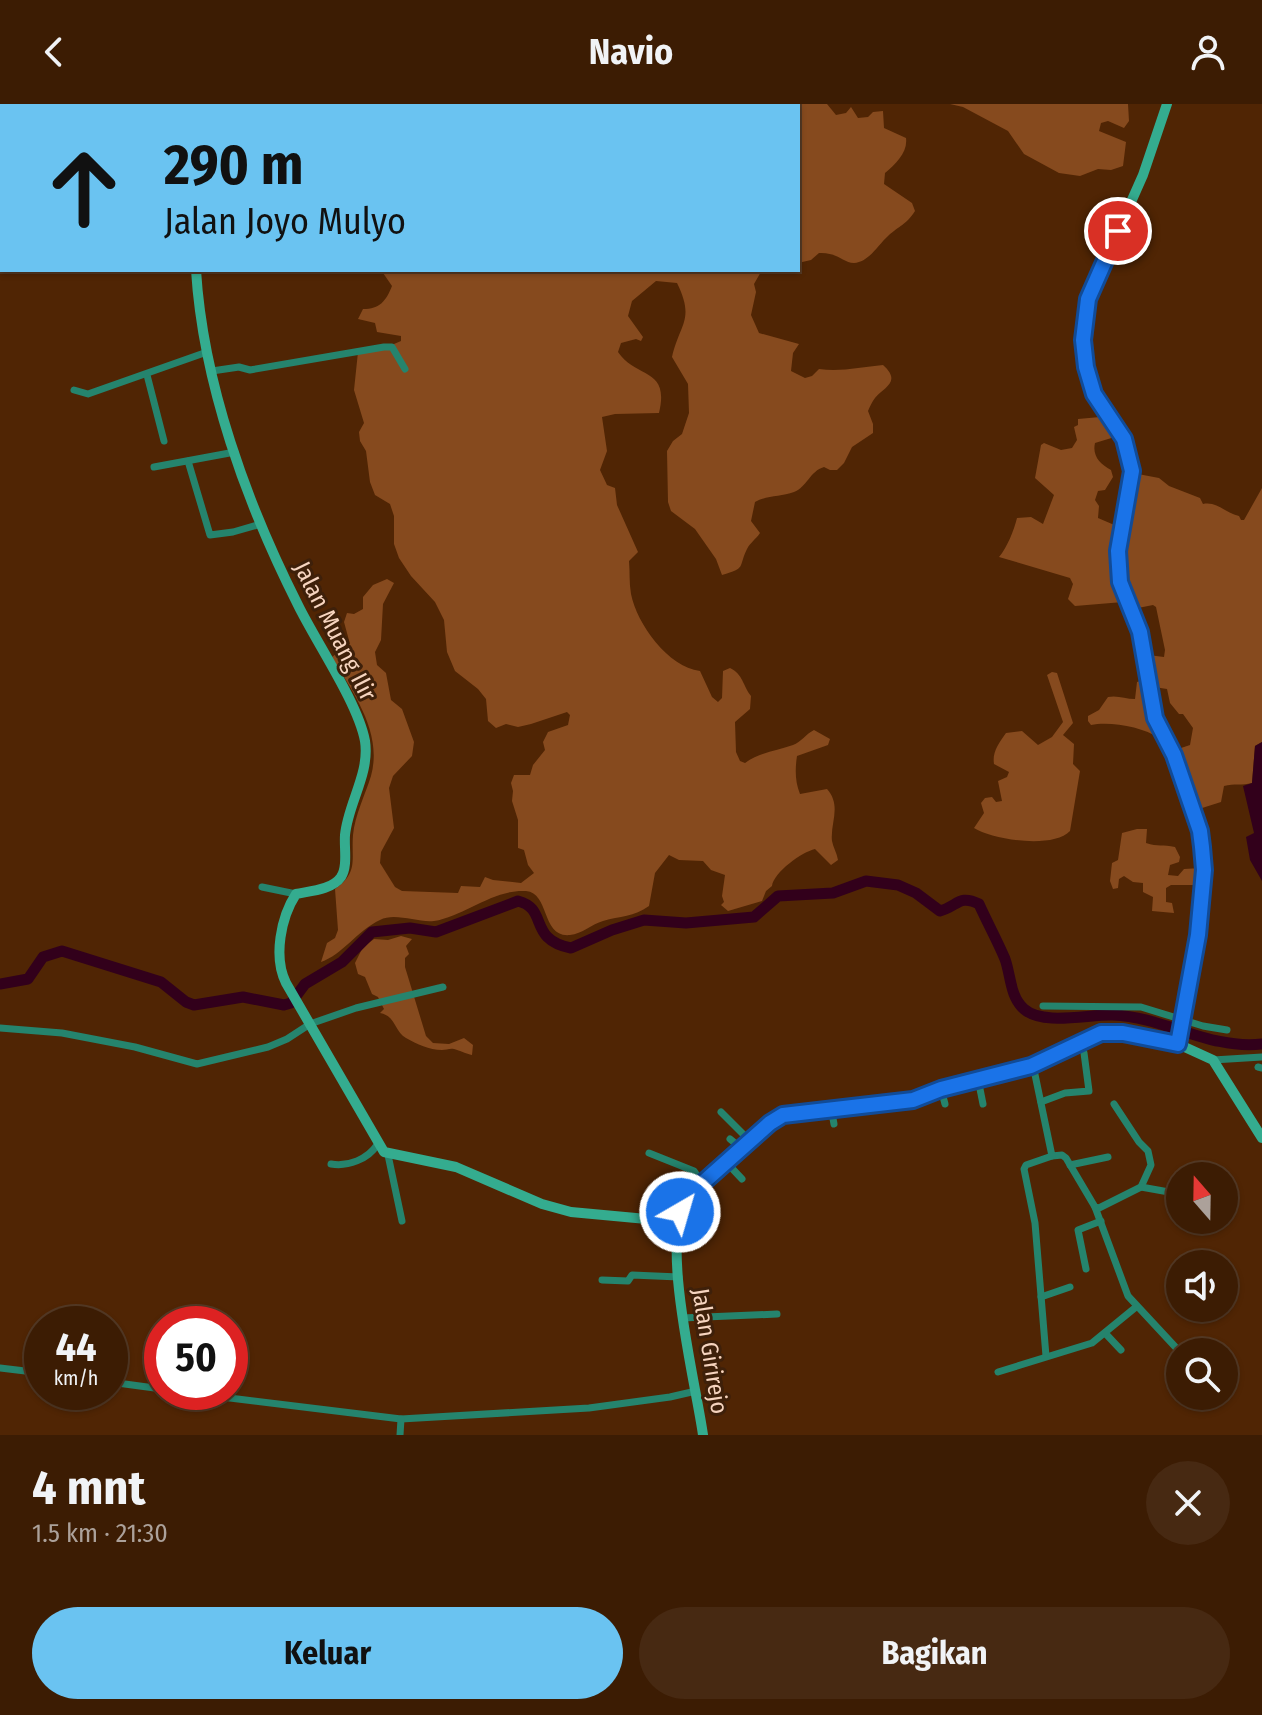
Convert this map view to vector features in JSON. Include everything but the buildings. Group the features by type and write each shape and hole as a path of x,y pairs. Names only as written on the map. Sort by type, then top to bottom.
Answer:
{"main road":[{"path":"1167,104 1143,175 1088,299 1083,340 1086,367 1094,394 1124,439 1132,471 1118,551 1120,582 1140,632 1155,718 1174,755 1200,831 1204,870 1199,921 1179,1040"},
{"name":"Jalan Muang Ilir","path":"196,272 207,352 235,452 261,524 298,606 356,713 363,733 364,766 348,817 342,874 332,885 296,894"},
{"path":"296,894 285,916 280,966 286,983 377,1145 388,1155 456,1167 542,1204 571,1212 679,1222"},
{"name":"Jalan Girirejo","path":"703,1435 682,1318 679,1277 681,1207 702,1183 783,1115 913,1100 941,1089 1033,1065 1104,1032 1179,1040 1213,1060"},
{"path":"1213,1060 1262,1138"}],"street":[{"path":"212,371 239,367 250,370 384,347 392,347 405,369"},
{"path":"74,390 88,394 207,352"},
{"path":"147,375 164,441"},
{"path":"154,467 235,452"},
{"path":"188,461 208,533 214,536 261,524"},
{"path":"262,887 296,894"},
{"path":"0,1028 62,1033 135,1047 197,1064 268,1047 287,1039 310,1023 356,1008 443,987"},
{"path":"1043,1006 1128,1006 1227,1030"},
{"path":"1041,1102 1065,1093 1089,1091 1084,1053"},
{"path":"1213,1060 1262,1057"},
{"path":"1033,1065 1052,1156"},
{"path":"978,1079 983,1104"},
{"path":"941,1089 945,1104"},
{"path":"1095,1207 1109,1204 1141,1187 1151,1165 1151,1156 1114,1104"},
{"path":"831,1108 834,1124"},
{"path":"721,1112 746,1145"},
{"path":"730,1139 746,1145"},
{"path":"331,1164 341,1165 365,1158 377,1145"},
{"path":"649,1153 694,1171 702,1183"},
{"path":"388,1155 402,1221"},
{"path":"1046,1356 1035,1223 1024,1169 1026,1165 1052,1156 1062,1155 1070,1165 1095,1207 1128,1296 1166,1338"},
{"path":"1070,1165 1108,1157"},
{"path":"726,1162 742,1179"},
{"path":"1141,1187 1166,1191"},
{"path":"1086,1269 1078,1230 1101,1221"},
{"path":"602,1280 628,1281 632,1275 679,1277"},
{"path":"1041,1297 1070,1287"},
{"path":"998,1372 1092,1343 1136,1307"},
{"path":"682,1318 777,1314"},
{"path":"1105,1333 1121,1350"},
{"path":"0,1368 24,1371"},
{"path":"248,1400 401,1419 589,1408 696,1391"},
{"path":"400,1435 401,1419"}],"shaded area":[{"path":"800,104 827,104 836,115 846,113 851,107 858,118 883,111 884,128 906,138 900,157 885,173 884,184 912,203 915,211 859,262 850,263 831,254 819,253 811,260 800,263"},
{"path":"950,104 1128,104 1129,121 1124,128 1108,121 1101,123 1099,131 1126,142 1123,166 1111,170 1098,169 1080,176 1059,173 1024,154 1008,131 963,107"},
{"path":"382,272 761,272 754,284 756,292 751,315 759,333 799,344 793,353 791,371 805,378 819,369 843,370 883,365 888,371 890,384 875,398 868,411 873,433 852,447 837,470 824,467 794,492 755,502 751,521 760,533 748,547 739,568 722,575 716,559 695,529 671,511 668,502 667,451 682,434 689,413 688,384 672,357 685,314 677,283 656,281 632,301 628,316 643,337 641,341 636,339 621,343 618,352 656,381 661,398 659,413 602,417 607,451 600,470 607,485 615,488 617,505 638,552 629,561 631,594 640,618 666,653 688,668 700,671 712,697 718,702 722,698 723,671 730,668 740,677 751,696 750,709 735,722 736,752 740,761 745,763 793,745 814,730 830,739 828,745 797,756 796,775 800,794 827,789 831,795 835,808 832,841 838,860 831,865 815,849 810,851 783,869 762,901 728,911 721,905 724,902 725,875 711,870 703,861 679,860 669,855 655,873 649,906 632,914 599,922 574,934 561,934 554,930 534,894 514,892 434,921 393,917 380,920 321,962 327,943 335,938 338,930 335,889 351,871 354,828 374,760 373,744 364,714 332,657 350,644 344,622 347,613 354,614 363,609 363,597 373,585 387,579 394,583 383,604 381,640 375,652 377,665 386,673 391,700 402,709 414,742 412,756 393,776 389,788 394,828 381,852 380,863 395,887 402,891 458,893 461,886 480,887 485,877 521,883 534,873 524,850 518,848 518,820 511,783 514,775 530,775 533,765 545,750 543,742 548,732 568,725 570,715 567,712 518,727 506,724 496,728 488,721 486,699 455,671 447,652 444,620 435,602 399,558 394,544 394,516 390,504 375,495 370,482 366,451 359,432 364,423 354,390 358,352 401,341 401,336 377,332 375,323 358,319 363,309 378,306 385,300 392,286"},
{"path":"1105,418 1118,436 1095,443 1096,456 1111,470 1113,477 1105,490 1098,491 1095,500 1099,506 1098,518 1119,527 1123,602 1075,606 1068,599 1073,584 1070,578 999,557 1010,539 1017,518 1031,517 1043,524 1054,495 1035,478 1041,445 1044,443 1061,450 1072,448 1077,440 1074,427 1078,425 1078,419"},
{"path":"1138,474 1159,478 1169,486 1200,498 1203,504 1217,506 1239,516 1241,520 1244,520 1262,488 1262,742 1255,746 1252,783 1224,786 1221,802 1199,809 1175,750 1190,745 1193,728 1170,703 1167,689 1154,687 1148,655 1164,657 1165,650 1156,607 1135,606 1124,574 1122,539"},
{"path":"1057,673 1073,723 1063,735 1074,744 1073,764 1080,771 1070,831 1050,840 1023,841 974,828 984,813 981,803 985,798 1002,801 998,781 1007,777 1009,772 994,764 994,756 1006,733 1022,731 1038,745 1052,737 1063,722 1047,675"},
{"path":"1145,675 1159,738 1126,726 1091,725 1088,716 1099,710 1108,697 1135,699 1137,682 1143,680"},
{"path":"1262,742 1262,881 1250,860 1246,837 1254,833 1243,786 1252,783 1255,746"},
{"path":"1147,829 1146,843 1175,847 1179,862 1170,865 1168,875 1178,876 1184,869 1201,868 1201,885 1171,885 1166,888 1166,902 1172,903 1174,913 1152,911 1153,897 1143,892 1143,883 1133,882 1124,876 1119,879 1118,888 1113,889 1110,881 1112,863 1118,860 1122,833"},
{"path":"401,936 412,939 406,946 409,954 405,958 405,967 426,1036 433,1043 449,1044 464,1038 473,1045 472,1055 419,1044 402,1035 389,1017 380,1013 384,1009 378,997 372,994 365,977 358,974 355,963 363,947 374,939 388,940"}],"waterway":[{"path":"0,984 28,979 43,957 62,951 161,982 194,1005 243,997 284,1005 291,1003 305,984 342,962 372,932 410,928 436,932 518,901 533,910 549,938 571,948 644,920 686,923 754,917 778,896 833,893 866,881 898,885 916,893 940,911 967,900 979,904 1005,959 1016,999 1032,1014 1054,1018 1132,1017 1224,1042 1262,1044"}],"route":[{"path":"680,1212 688,1196 783,1115 913,1100 941,1089 1031,1066 1086,1038 1110,1031 1178,1044 1198,935 1204,870 1200,831 1174,755 1155,718 1140,632 1120,582 1118,551 1132,471 1124,439 1094,394 1086,367 1083,340 1088,299 1118,231"}]}
